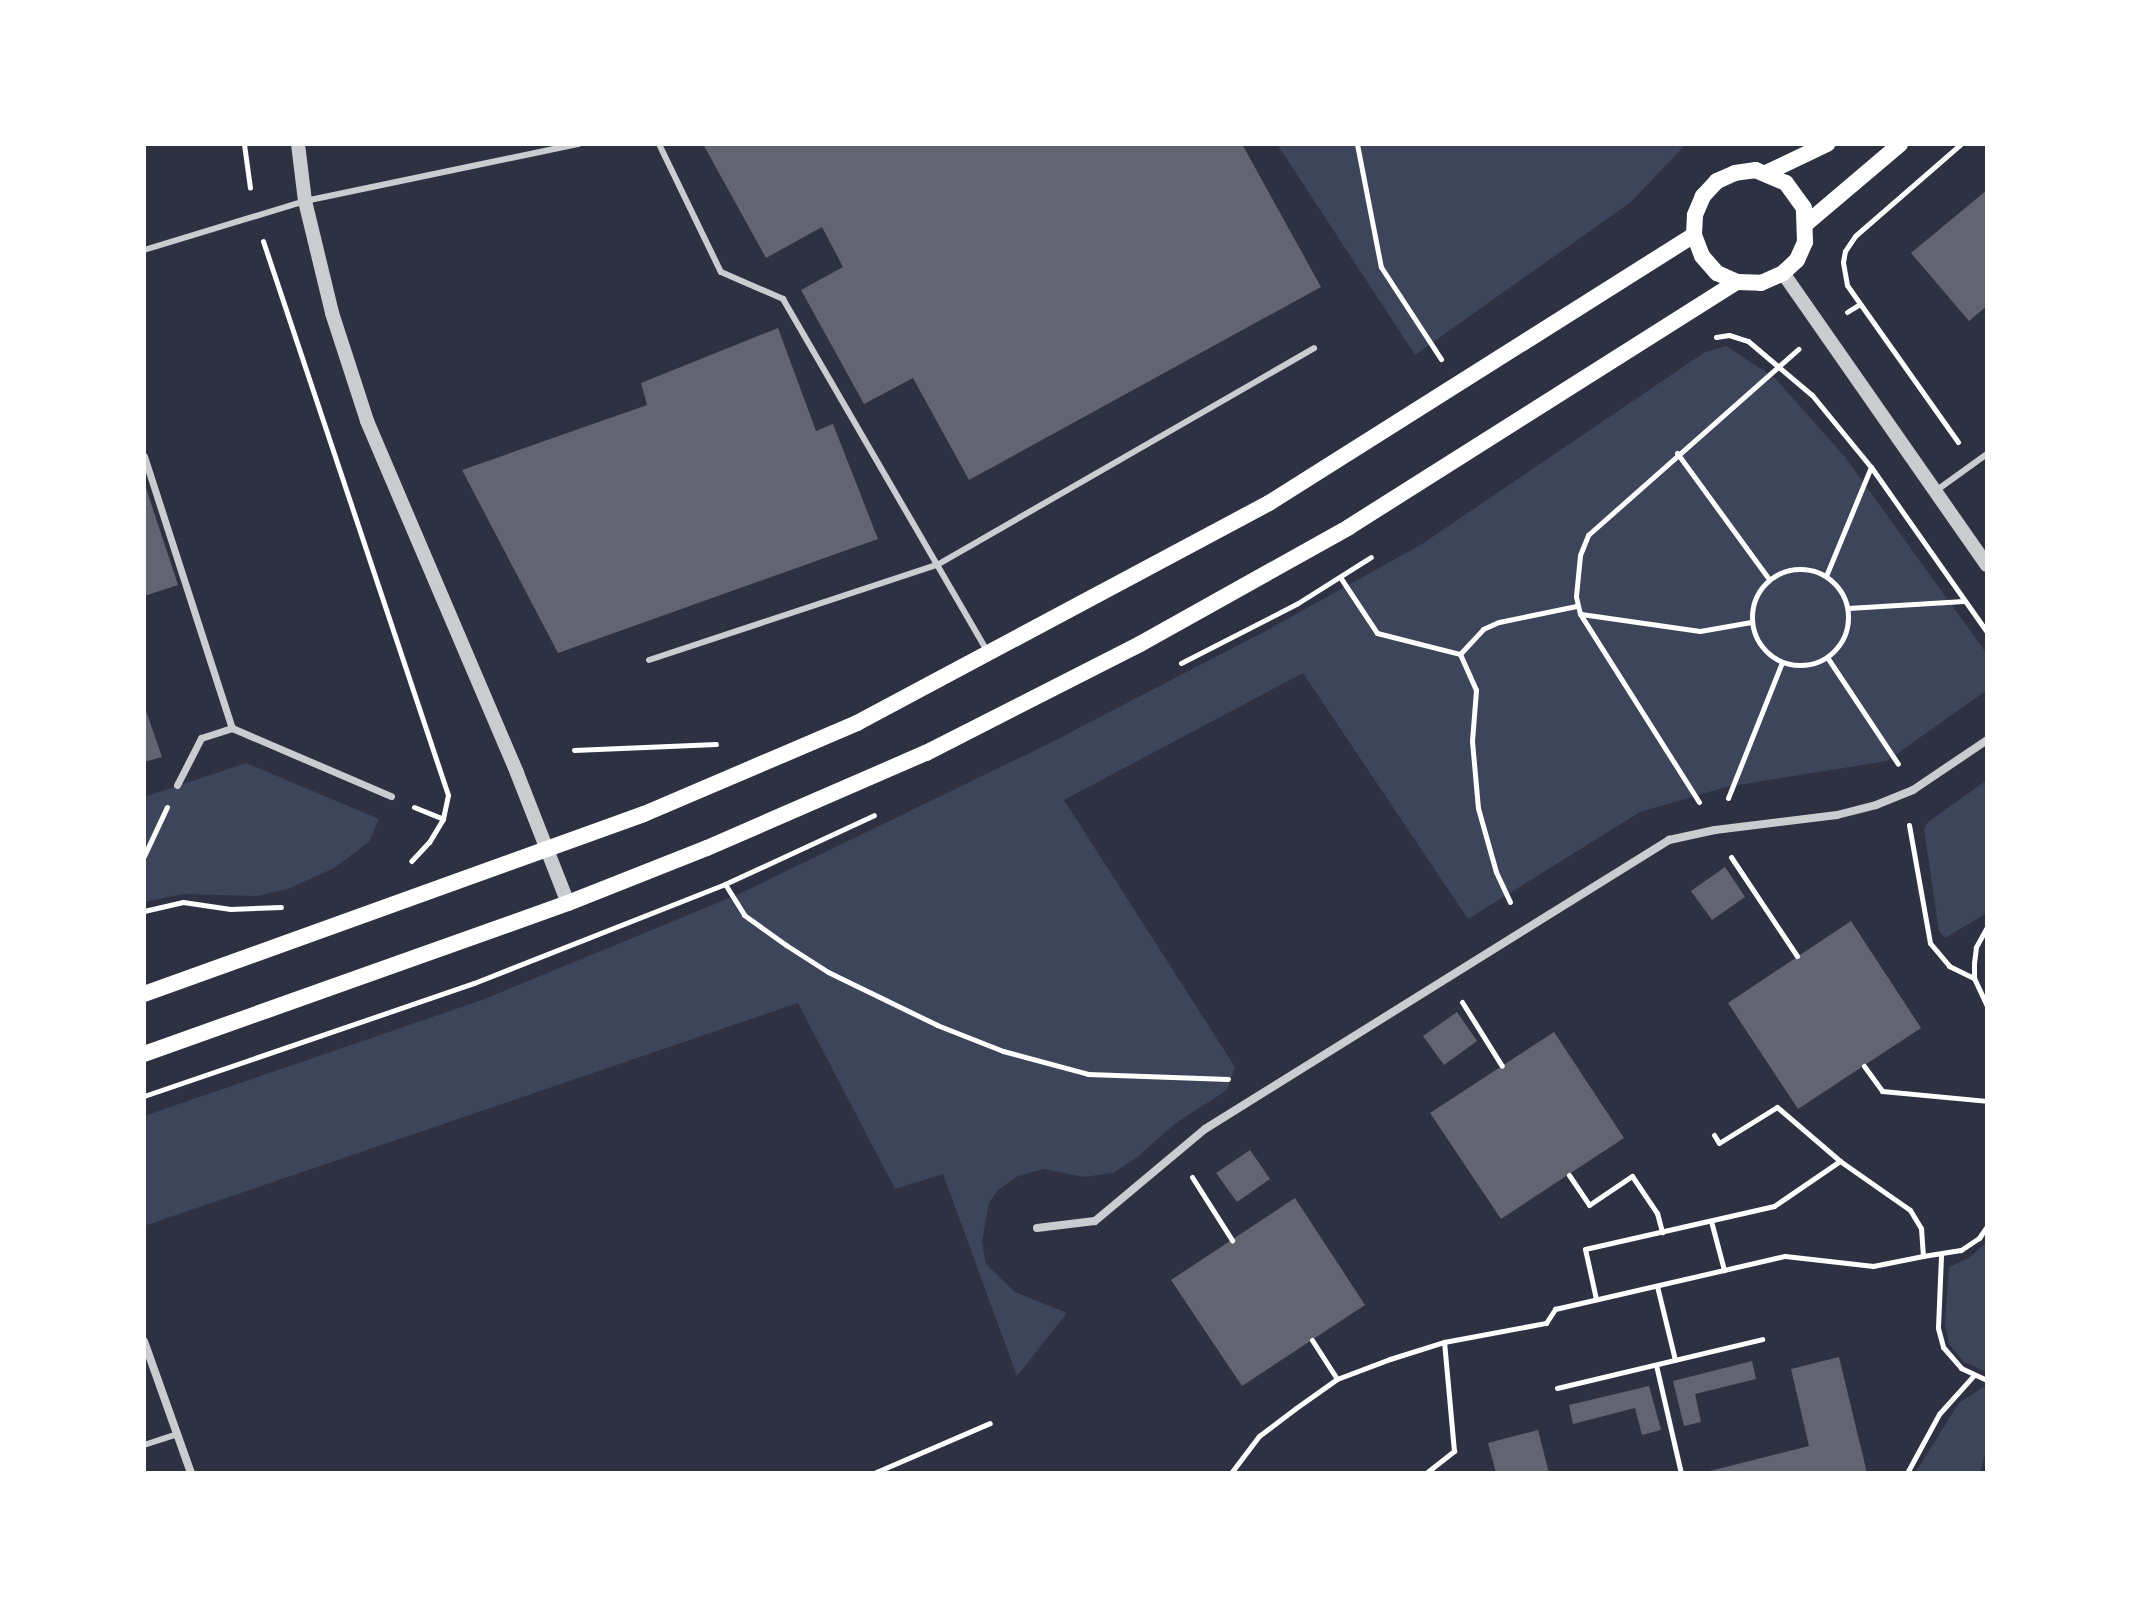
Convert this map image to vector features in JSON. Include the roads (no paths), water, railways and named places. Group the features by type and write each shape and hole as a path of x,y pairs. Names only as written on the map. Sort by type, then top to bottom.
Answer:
{"main road":[{"path":"1766,173 1786,183 1797,194 1807,223 1802,252 1783,273 1761,283 1737,282 1723,277 1706,262 1694,235 1698,205 1709,188 1735,173 1766,173 1827,144"},
{"path":"1807,223 1900,144"},
{"path":"144,994 644,814 857,723 1269,503 1694,235"},
{"path":"144,1054 568,903 707,848 926,753 1140,644 1349,527 1737,282"}],"street":[{"path":"298,144 305,201 332,313 367,421 568,903"},
{"path":"1783,273 1987,565"},
{"path":"144,456 232,728"},
{"path":"177,785 201,738 232,728 391,796"},
{"path":"1037,1228 1095,1221 1205,1129 1669,840 1715,830 1837,815 1876,805 1913,790 1987,740"},
{"path":"144,1341 191,1473"}],"lane":[{"path":"144,250 305,201 579,144"},
{"path":"659,144 721,272 783,299 988,654"},
{"path":"649,660 937,565 1314,348"},
{"path":"1934,492 1987,454"},
{"path":"144,1445 177,1434"}]}
